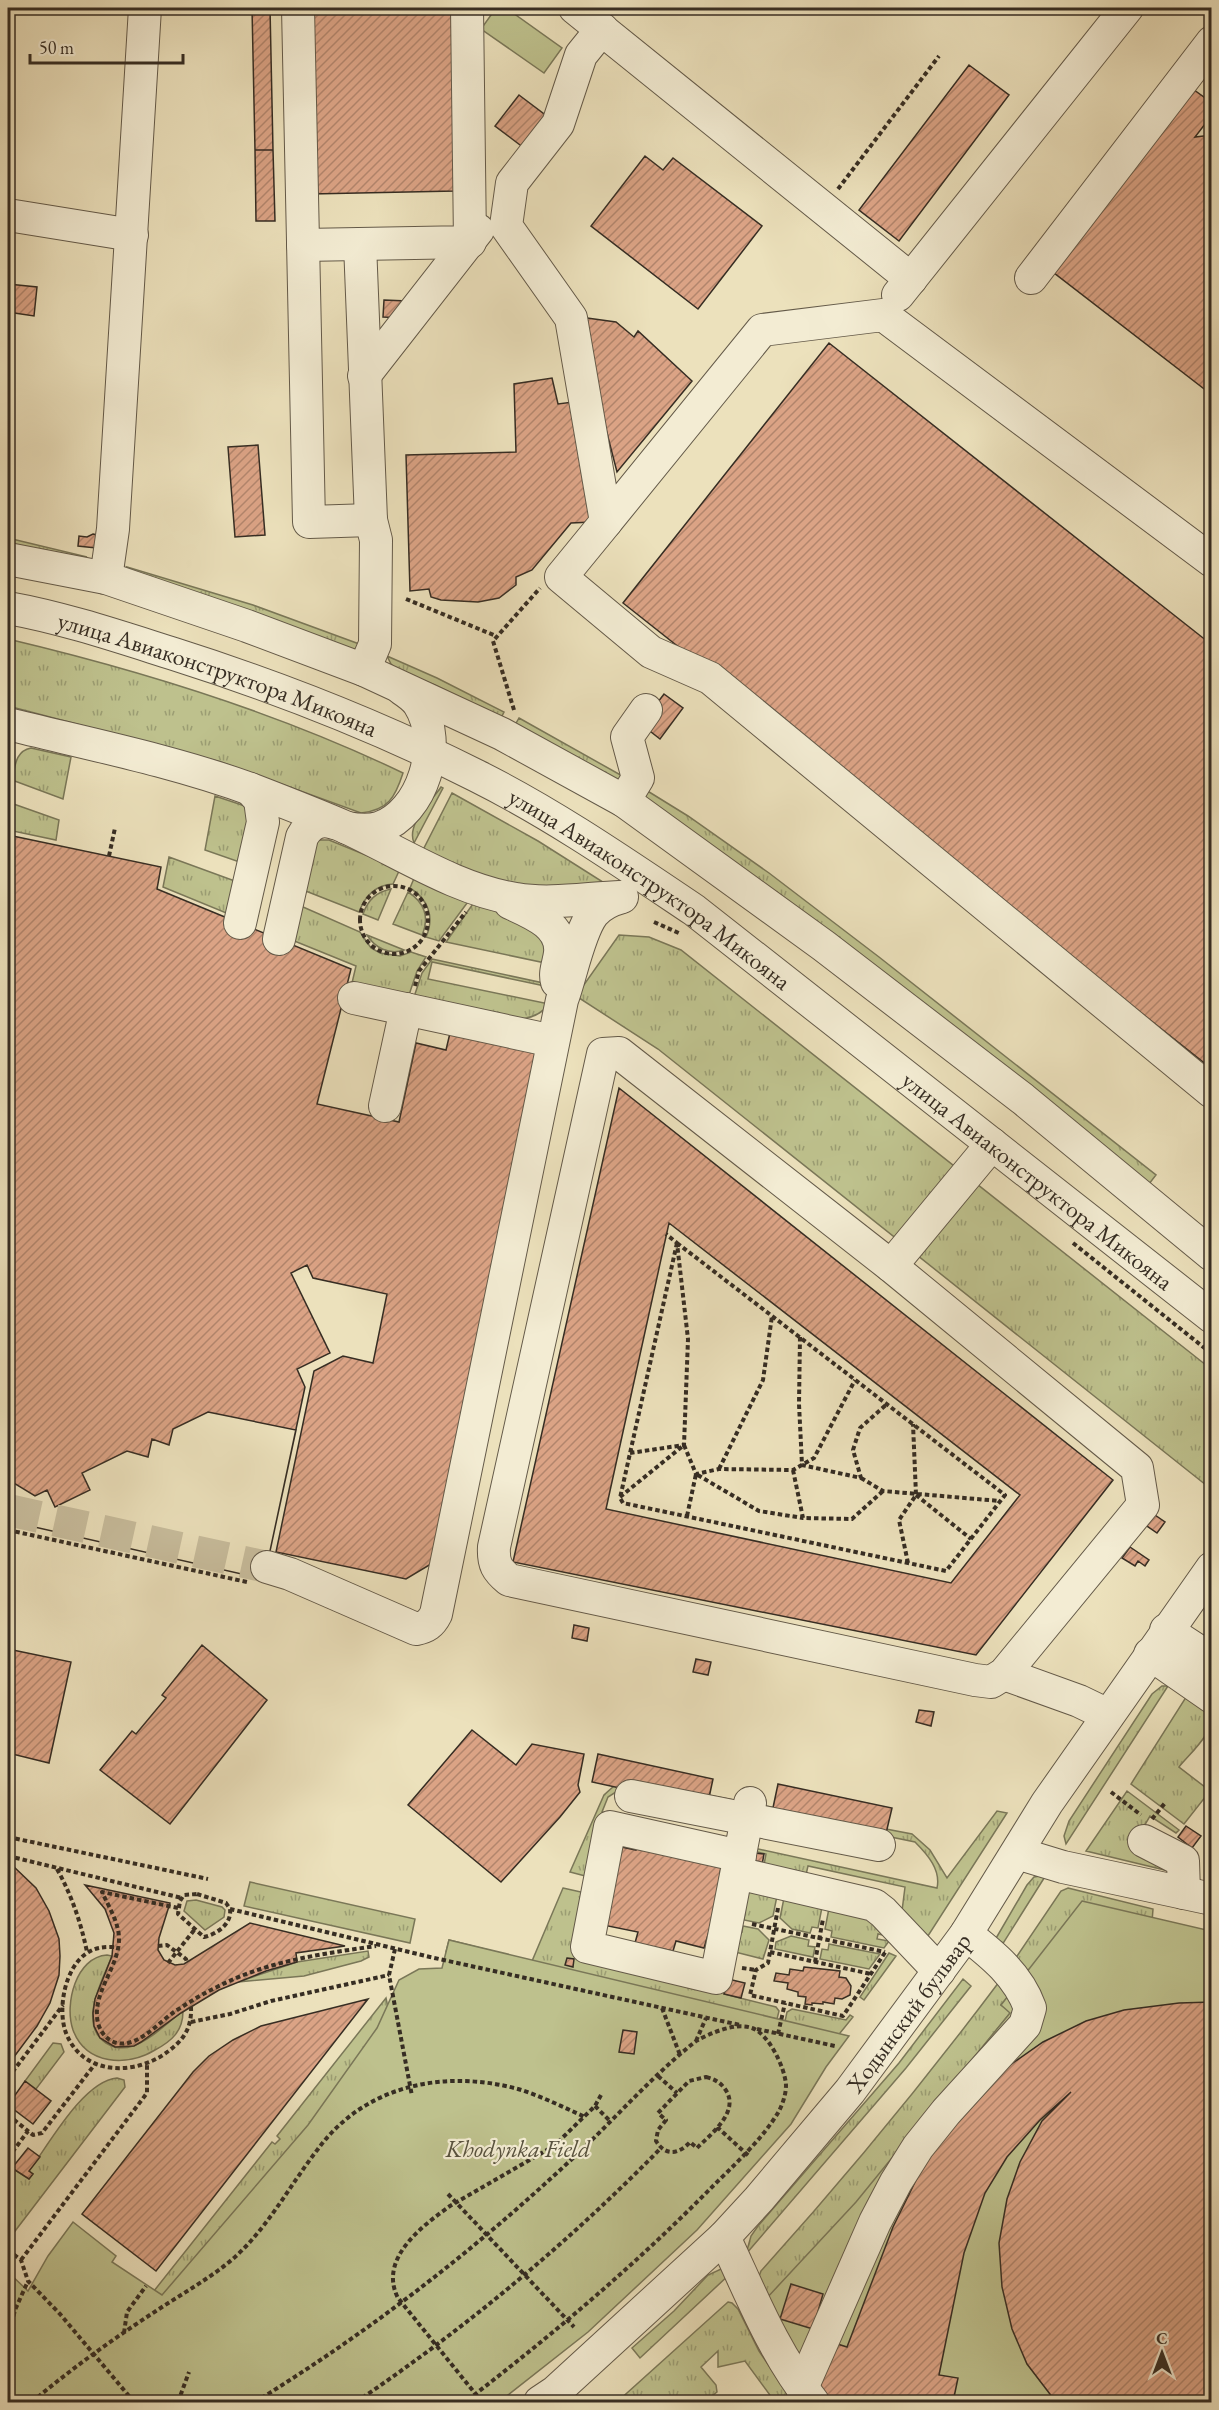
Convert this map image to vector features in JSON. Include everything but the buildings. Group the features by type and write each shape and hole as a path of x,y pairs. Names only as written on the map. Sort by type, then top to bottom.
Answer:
{"street":[{"path":"106,578 112,529 146,8"},
{"path":"298,8 309,522 371,520"},
{"path":"467,8 470,242"},
{"path":"575,8 911,279"},
{"path":"883,315 1127,8"},
{"path":"364,376 470,242 558,124 581,55 602,29"},
{"path":"1031,278 1212,42"},
{"path":"512,183 506,226 571,318 606,522"},
{"path":"8,215 132,235"},
{"path":"303,245 470,242"},
{"path":"360,244 371,520 376,540 375,644 364,670"},
{"path":"1212,561 883,315 762,330 561,577 651,652 710,678 1212,1092"},
{"name":"улица Авиаконструктора Микояна","path":"8,559 106,578 248,626 364,670 502,734 624,801 824,946 1013,1092 1212,1255"},
{"name":"улица Авиаконструктора Микояна","path":"8,608 118,636 263,682 429,753 479,777 610,854 694,910 1212,1317"},
{"path":"257,792 264,816 260,931 292,827 304,816 362,830 378,828 392,822 422,789 429,753 425,717 419,704 397,685"},
{"path":"624,801 638,778 627,737 646,710"},
{"path":"9,733 162,763 257,792 332,822 394,853 531,913 556,931 560,940 555,977 562,1000"},
{"path":"485,892 519,900 547,901 648,896 665,899 694,910"},
{"path":"259,1575 290,1574 416,1629 432,1622 436,1614 562,1000 586,927 593,914 601,906 622,897"},
{"path":"354,998 410,999 554,1041"},
{"path":"386,1106 410,999"},
{"path":"619,1053 891,1266 1137,1468 1143,1505 1004,1674 991,1682 975,1680 509,1580 498,1571 493,1560 497,1536 603,1054 619,1053"},
{"path":"891,1266 992,1144"},
{"name":"Ходынский бульвар","path":"540,2403 724,2237 850,2091 966,1934 1047,1803 1212,1568"},
{"path":"1158,1642 1212,1660"},
{"path":"1158,1642 1212,1697"},
{"path":"1004,1674 1079,1701 1108,1715"},
{"path":"631,1796 749,1811 879,1845"},
{"path":"749,1811 738,1865 727,1919 716,1978 587,1947 610,1827 738,1865 783,1883 874,1905 893,1941 939,1971"},
{"path":"1147,1831 1183,1861 1198,1896"},
{"path":"1017,1853 1063,1867 1198,1896"},
{"path":"808,2395 875,2222 897,2182 918,2147 946,2112 1024,2025 1030,2008 1025,1994 999,1960 966,1934"},
{"path":"724,2237 762,2319 786,2364 808,2395"}],"path":[{"path":"824,208 939,56"},
{"path":"514,710 493,641 552,575 561,577"},
{"path":"406,599 496,636"},
{"path":"109,856 115,828"},
{"path":"389,886 398,886 408,888 423,901 427,910 428,929 417,946 409,951 390,955 372,947 366,939 361,930 361,911 371,894 389,886"},
{"path":"410,999 419,971 485,892"},
{"path":"666,1234 1005,1495 946,1571 623,1503 620,1498 677,1243"},
{"path":"677,1243 688,1339 684,1445 696,1474 687,1517"},
{"path":"718,1469 763,1380 772,1316"},
{"path":"800,1336 799,1404 802,1465"},
{"path":"696,1474 718,1469 793,1470 814,1458 855,1380"},
{"path":"861,1478 853,1450 860,1428 887,1404"},
{"path":"908,1563 899,1520 916,1495 914,1424"},
{"path":"630,1453 684,1445"},
{"path":"620,1498 684,1445"},
{"path":"802,1465 861,1478 883,1491 1001,1501"},
{"path":"793,1470 803,1518"},
{"path":"696,1474 759,1511 803,1518 852,1519 883,1491"},
{"path":"916,1495 971,1539"},
{"path":"8,1530 259,1575"},
{"path":"1147,1831 1165,1803"},
{"path":"8,1837 208,1879"},
{"path":"8,1856 182,1898 191,1894 202,1895 226,1903 230,1909 229,1920 216,1934 204,1937 178,1914 182,1898"},
{"path":"57,1868 70,1891 87,1952"},
{"path":"783,1883 768,1963 756,1970 750,1995 843,2016 893,1941"},
{"path":"178,1908 102,1892 115,1919 119,1940 116,1957 98,2007 99,2025 108,2040 116,2043 132,2042 209,1991 270,1965 296,1958 379,1945"},
{"path":"815,1962 828,1893"},
{"path":"230,1909 395,1949 835,2046"},
{"path":"727,1919 820,1939 893,1941"},
{"path":"168,1963 195,1929"},
{"path":"158,1946 167,1945 186,1959 187,1963"},
{"path":"114,1947 100,1947 87,1952 74,1968 67,1984 63,2004 64,2024 77,2051 95,2064 110,2068 123,2069 147,2063 178,2044 186,2035 191,2022 191,2007"},
{"path":"395,1949 389,1974 412,2096"},
{"path":"770,1952 871,1974"},
{"path":"191,2022 389,1974"},
{"path":"778,2034 785,2003"},
{"path":"8,2078 63,2004"},
{"path":"662,2008 680,2055"},
{"path":"696,2041 706,2018"},
{"path":"255,2403 402,2303 487,2235 574,2158 696,2041 725,2029 752,2028 759,2032 773,2049 783,2071 786,2090 775,2118 651,2248 568,2321 465,2403"},
{"path":"21,2260 147,2093 147,2063"},
{"path":"8,2115 33,2135 42,2133 95,2064"},
{"path":"658,2076 677,2093"},
{"path":"696,2078 709,2078 721,2084 729,2095 728,2114 717,2127 697,2148 690,2142 677,2152 668,2152 656,2141 656,2133 666,2120 658,2113 689,2081 696,2078"},
{"path":"32,2403 93,2354 216,2272 244,2248 276,2210 318,2148 341,2123 376,2098 410,2085 453,2081 496,2085 536,2095 585,2117"},
{"path":"482,2402 395,2292 392,2279 396,2260 421,2229 456,2202 554,2146 585,2117 601,2095"},
{"path":"595,2106 610,2122"},
{"path":"717,2127 750,2157"},
{"path":"8,2158 28,2131"},
{"path":"356,2403 436,2346 525,2275 579,2228 661,2148"},
{"path":"448,2194 574,2327"},
{"path":"8,2250 21,2260 28,2281 134,2403"},
{"path":"8,2337 15,2310 28,2281"},
{"path":"124,2333 127,2312 146,2286"},
{"path":"178,2403 189,2372"}],"green space":[{"path":"496,8 506,8 562,48 544,73 481,29"},
{"path":"8,538 87,557 70,558 8,543"},
{"path":"127,567 253,605 362,645 356,649 343,648 132,574"},
{"path":"8,639 159,679 258,712 403,773 400,782 393,796 384,806 361,813 221,762 8,706"},
{"path":"387,656 504,712 501,718 435,685 397,670"},
{"path":"519,718 633,782 688,816 769,873 1156,1175 1149,1184 515,725"},
{"path":"31,748 71,757 63,799 12,780 19,756"},
{"path":"441,787 443,788 414,843 412,836 416,821"},
{"path":"452,793 538,841 606,884 547,890 497,884 423,850"},
{"path":"215,796 248,807 248,865 205,850"},
{"path":"8,802 59,820 56,840 8,830"},
{"path":"319,840 329,840 400,869 393,884 372,892 364,901 359,912 298,888 304,857"},
{"path":"169,857 243,884 236,917 163,887"},
{"path":"415,876 470,899 439,941 426,937 430,916 421,897 410,888"},
{"path":"391,889 378,920 363,914 373,897"},
{"path":"408,892 418,900 424,910 425,922 422,935 393,924"},
{"path":"475,901 545,933 550,964 446,942"},
{"path":"294,903 360,932 371,948 380,953 400,956 411,952 426,957 417,971 409,995 352,983 356,966 287,938"},
{"path":"367,935 404,950 393,952 383,949 374,944"},
{"path":"619,935 649,937 681,950 1211,1369 1211,1489 658,1049 576,996"},
{"path":"432,959 548,984 553,994 540,985 432,962 428,979 549,1004 534,1016 516,1019 414,997 422,973"},
{"path":"1162,1686 1168,1686 1066,1844 1064,1836 1069,1821 1152,1694"},
{"path":"1188,1694 1210,1711 1211,1719 1202,1741 1179,1767 1210,1791 1184,1824 1131,1784"},
{"path":"641,1782 744,1802 622,1788 608,1797 602,1812 736,1844 605,1816 593,1878 570,1872 604,1795 614,1786"},
{"path":"1127,1791 1179,1830 1176,1833 1150,1816 1133,1845 1177,1873 1086,1851"},
{"path":"766,1806 912,1834 930,1850 947,1878 997,1811 1007,1813 926,1939 902,1911 905,1887 808,1866 805,1879 763,1870 766,1854 749,1850 749,1847 937,1888 935,1869 915,1842 765,1811"},
{"path":"1046,1875 997,1953 995,1940 1027,1885 1034,1877"},
{"path":"250,1882 415,1919 410,1943 244,1906"},
{"path":"563,1888 590,1894 578,1954 725,1989 724,1994 776,2007 779,2011 777,2019 446,1952 449,1940 532,1961"},
{"path":"1068,1888 1153,1909 1152,1922 1037,1977 1011,1965 1061,1891"},
{"path":"746,1890 778,1891 773,1916 759,1923 744,1920 745,1913 738,1912"},
{"path":"785,1893 823,1902 818,1928 812,1927 810,1933 792,1929 780,1918"},
{"path":"196,1900 222,1907 225,1910 224,1917 205,1930 184,1911 187,1901"},
{"path":"1082,1901 1211,1931 1211,2402 832,2402 813,2385 765,2300 856,2202 1010,2013 1001,2005"},
{"path":"830,1903 859,1909 892,1937 878,1934 877,1939 889,1941 884,1948 831,1937 832,1931 825,1929"},
{"path":"743,1926 758,1929 769,1940 763,1959 731,1951 734,1930 742,1932"},
{"path":"791,1936 809,1940 808,1946 815,1947 813,1957 775,1949 776,1942"},
{"name":"Khodynka Field","path":"449,1940 849,2036 826,2067 791,2124 697,2230 588,2332 499,2402 8,2402 8,2272 28,2291 48,2256 73,2222 116,2256 112,2262 162,2295 308,2125 377,2028 399,1980 419,1969 442,1968"},
{"path":"829,1944 880,1954 869,1969 820,1959 822,1949 828,1950"},
{"path":"368,1951 369,1957 361,1961 304,1976 238,1982 297,1962"},
{"path":"889,1953 896,1956 864,2000 860,1997"},
{"path":"107,1955 112,1956 98,1989 93,2013 93,2025 98,2035 106,2043 123,2048 140,2043 183,2011 179,2030 171,2039 161,2047 132,2059 108,2060 97,2056 79,2042 73,2030 70,2008 75,1984 87,1964"},
{"path":"963,1979 971,1986 906,2068 746,2254 751,2236 758,2226 899,2063"},
{"path":"999,1982 1013,1991 1001,2005 1011,2012 894,2157 867,2207 765,2300 758,2279 761,2271 883,2129"},
{"path":"386,1998 400,2067 152,2308 146,2301 272,2142 275,2144 280,2139 277,2136"},
{"path":"792,2009 846,2020 850,2015 853,2017 836,2038 784,2026 787,2012"},
{"path":"53,2043 61,2044 64,2052 36,2089 25,2081"},
{"path":"117,2078 124,2080 125,2087 12,2235 8,2231 8,2173 12,2168 29,2179 33,2174 29,2171 79,2102 104,2082"},
{"path":"721,2269 731,2273 640,2358 632,2348 674,2311 708,2275"},
{"path":"728,2302 738,2309 759,2351 793,2402 775,2402 745,2361 718,2367 718,2351 701,2367 716,2385 717,2392 704,2402 617,2402"}],"tunnel":[{"path":"8,1510 267,1567"}]}
